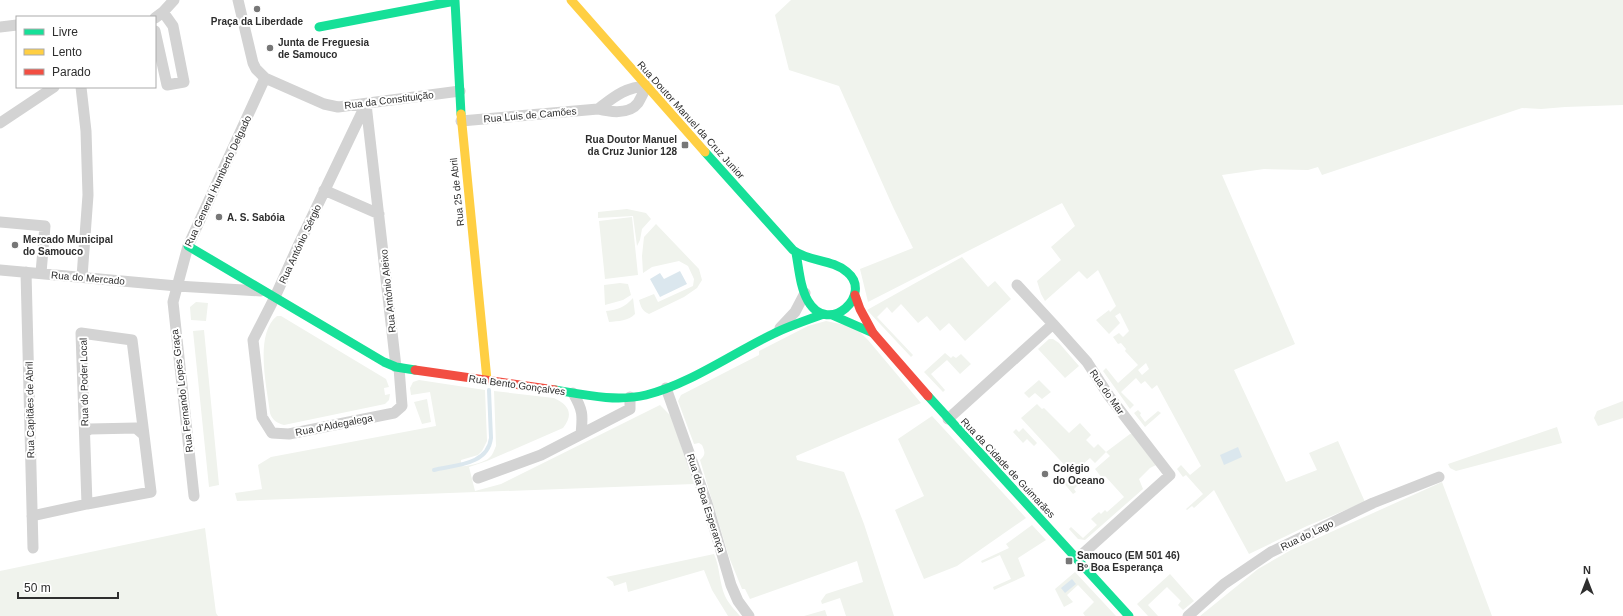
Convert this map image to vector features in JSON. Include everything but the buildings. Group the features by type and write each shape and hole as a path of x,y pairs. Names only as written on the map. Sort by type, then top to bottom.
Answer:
{"street":[{"path":"156,36 167,85 184,82 173,26 159,15 174,0"},
{"name":"Rua da Constituição","path":"238,0 253,63 256,69 265,78 331,106 366,104 460,91"},
{"name":"Rua Doutor Manuel da Cruz Junior","path":"571,0 692,138 796,253"},
{"name":"Rua 25 de Abril","path":"319,27 456,1 461,121 487,380"},
{"path":"0,27 16,25"},
{"name":"Rua General Humberto Delgado","path":"177,286 188,246 265,78"},
{"path":"598,110 625,90 635,86 647,86"},
{"name":"Rua Luis de Camões","path":"461,121 598,110 621,112 630,109 637,104 647,86"},
{"path":"0,123 52,88"},
{"path":"81,88 86,131 88,196 82,277"},
{"path":"366,104 324,190 379,214"},
{"path":"366,104 379,214"},
{"name":"Rua António Sérgio","path":"275,297 324,190"},
{"name":"Rua António Aleixo","path":"379,214 398,367"},
{"path":"0,222 45,226 41,274"},
{"name":"Rua Bento Gonçalves","path":"188,246 384,362 398,367 600,397 630,398 646,395 666,388 677,384 774,333 828,315"},
{"path":"796,253 837,266 850,274 860,309 873,333"},
{"path":"796,253 807,300 811,307 817,312 855,324 873,333"},
{"path":"774,333 787,322 795,312 805,291 806,281 812,272 822,266 830,264"},
{"name":"Rua do Mercado","path":"0,270 177,286"},
{"name":"Rua Capitães de Abril","path":"26,272 33,548"},
{"path":"948,419 1053,324 1017,284"},
{"name":"Rua Bento Gonçalves","path":"177,286 265,291"},
{"name":"Rua Fernando Lopes Graça","path":"177,286 173,302 175,330 194,496"},
{"path":"828,315 844,311 849,306 855,295"},
{"name":"Rua d'Aldegalega","path":"275,297 253,340 262,417 272,433 289,434 394,413 402,406 398,367"},
{"name":"Rua do Mar","path":"1053,324 1087,362 1110,396 1170,475 1078,558"},
{"name":"Rua do Poder Local","path":"32,516 150,492 132,340 82,333 87,504"},
{"name":"Rua da Cidade de Guimarães","path":"873,333 948,419 1078,558 1129,616"},
{"name":"Rua da Boa Esperança","path":"666,388 707,503 738,602 749,616"},
{"path":"573,393 580,405 583,417 581,434"},
{"path":"478,478 541,454 630,409 630,398"},
{"name":"Rua do Poder Local","path":"85,432 90,429 136,428 144,435"},
{"name":"Rua do Lago","path":"1188,616 1224,584 1271,552 1373,503 1440,477"}],"shaded area":[{"path":"791,0 1623,0 1623,105 1541,109 1522,108 1322,175 1318,167 1308,170 1264,169 1222,175 1295,344 1234,370 1286,482 1317,470 1309,453 1338,441 1365,502 1307,526 1249,554 1214,490 1194,508 1192,506 1187,510 1186,509 1203,494 1186,475 1183,477 1177,469 1181,465 1190,475 1201,466 1157,385 1152,389 1145,381 1141,384 1136,378 1121,392 1134,405 1130,409 1103,371 1106,368 1118,383 1138,365 1125,351 1126,349 1121,343 1118,344 1113,337 1119,333 1123,337 1129,331 1120,313 1115,316 1120,323 1109,334 1096,320 1109,310 1110,312 1116,306 1098,270 1087,279 1079,271 1045,301 1041,294 1037,281 1061,260 1051,247 1075,226 1062,203 868,302 860,269 913,248 839,86 789,70 775,15","holes":["1146,363 1149,369 1142,375 1138,370"]},
{"path":"627,209 646,213 651,219 642,229 637,246 633,216 598,218 598,212"},
{"path":"632,217 638,275 605,279 599,221"},
{"path":"656,224 699,269 702,280 697,288 684,297 649,314 642,308 639,300 654,294 658,302 693,286 694,279 688,266 679,261 652,267 643,273 642,256 644,237"},
{"path":"962,257 988,287 995,281 1011,299 965,341 949,323 940,331 927,316 918,323 901,304 892,313 887,307 877,317 913,355 911,357 867,310"},
{"path":"680,271 687,284 660,297 650,279 660,273 664,279"},
{"path":"620,283 628,284 631,295 623,300 605,305 604,285"},
{"path":"633,298 635,314 633,316 620,321 609,322 606,311 621,308"},
{"path":"196,302 208,303 206,321 191,320 190,307"},
{"path":"277,316 281,316 386,379 389,387 384,388 385,395 390,394 389,400 385,404 284,425 275,421 270,413 265,376 264,348 266,335 270,324"},
{"path":"826,321 855,327 868,340 921,403 796,456 797,460 844,472 864,524 894,616 846,616 840,598 822,604 821,601 826,594 863,582 857,561 750,599 745,589 742,589 729,557 700,460 704,455 703,447 699,443 694,444 678,401 681,395 759,355 759,351 808,326"},
{"path":"204,330 219,485 209,487 193,331"},
{"path":"1049,339 1053,339 1059,343 1079,366 1065,378 1038,349"},
{"path":"945,353 951,358 953,356 956,358 961,354 971,364 960,374 947,360 931,374 945,390 943,392 924,372"},
{"path":"419,380 485,390 487,441 482,451 478,455 461,460 461,466 471,465 487,460 494,451 496,446 494,391 554,398 563,404 568,410 568,418 563,428 487,461 469,467 475,491 501,484 660,405 671,416 694,484 237,501 235,493 262,489 258,465 271,457 436,426 430,392 411,395 410,388 413,382"},
{"path":"1039,380 1051,392 1042,399 1035,393 1029,398 1024,393"},
{"path":"427,399 431,422 422,424 414,402"},
{"path":"1623,401 1623,418 1598,426 1594,418 1597,411"},
{"path":"1037,404 1042,409 1044,408 1069,433 1080,423 1091,435 1086,440 1094,448 1098,444 1106,452 1095,463 1090,458 1081,466 1079,464 1070,471 1021,418"},
{"path":"1138,410 1145,422 1158,411 1161,413 1145,427 1134,413"},
{"path":"932,416 1026,518 957,566 924,579 895,510 924,496 898,439"},
{"path":"1557,427 1562,443 1456,471 1450,468 1448,464"},
{"path":"1023,428 1037,443 1034,446 1027,439 1023,443 1013,432 1016,429 1019,432"},
{"path":"1132,434 1156,465 1150,468 1139,479 1143,489 1085,540 1078,539 1069,529 1071,527 1083,538 1097,525 1091,519 1099,512 1101,514 1105,510 1107,512 1124,497 1105,476 1102,478 1095,469 1110,456 1106,452"},
{"path":"1238,447 1242,457 1224,465 1220,455"},
{"path":"1071,473 1080,483 1074,489 1076,492 1073,494 1062,481"},
{"path":"1442,482 1492,616 1200,616 1258,569 1291,550"},
{"path":"1032,525 1046,540 1018,558 1025,576 994,590 993,587 1011,579 1000,555 982,563 981,561 1009,548 1006,544"},
{"path":"205,528 216,613 218,616 0,616 0,571"},
{"path":"714,554 725,596 740,616 728,616 712,590 704,570 628,592 626,582 614,586 613,582 606,577"},
{"path":"1075,572 1116,616 1085,616 1083,613 1094,602 1078,585 1067,595 1073,602 1064,607 1055,589"},
{"path":"1170,574 1194,601 1183,610 1178,605 1181,601 1167,587 1148,605 1158,616 1148,616 1137,604"},
{"path":"1072,579 1076,584 1065,593 1061,588"},
{"path":"825,610 827,616 804,616"}],"waterway":[{"path":"434,470 460,465 477,459 484,454 489,447 491,438 489,390"}],"traffic: fast":[{"path":"319,27 455,1 461,114"},
{"path":"705,152 793,250 806,257 834,265 847,272 854,281 855,291 852,300 846,308 837,313 827,315 817,311 805,296 800,278 796,253"},
{"path":"188,246 384,362 396,367 415,370"},
{"path":"555,390 589,396 612,398 646,395 679,384 773,334 824,314"},
{"path":"832,315 873,333"},
{"path":"928,396 1129,616"}],"traffic: slow":[{"path":"571,0 705,152"},
{"path":"461,114 487,380"}],"traffic: jam":[{"path":"855,295 860,309 873,333 928,396"},
{"path":"415,370 555,390"}],"place":[{"name":"Praça da Liberdade","path":"257,9"},
{"name":"Junta de Freguesia de Samouco","path":"270,48"},
{"name":"Rua Doutor Manuel da Cruz Junior 128","path":"685,145"},
{"name":"A. S. Sabóia","path":"219,217"},
{"name":"Mercado Municipal do Samouco","path":"15,245"},
{"name":"Colégio do Oceano","path":"1045,474"},
{"name":"Samouco (EM 501 46) Bº Boa Esperança","path":"1069,561"}]}
